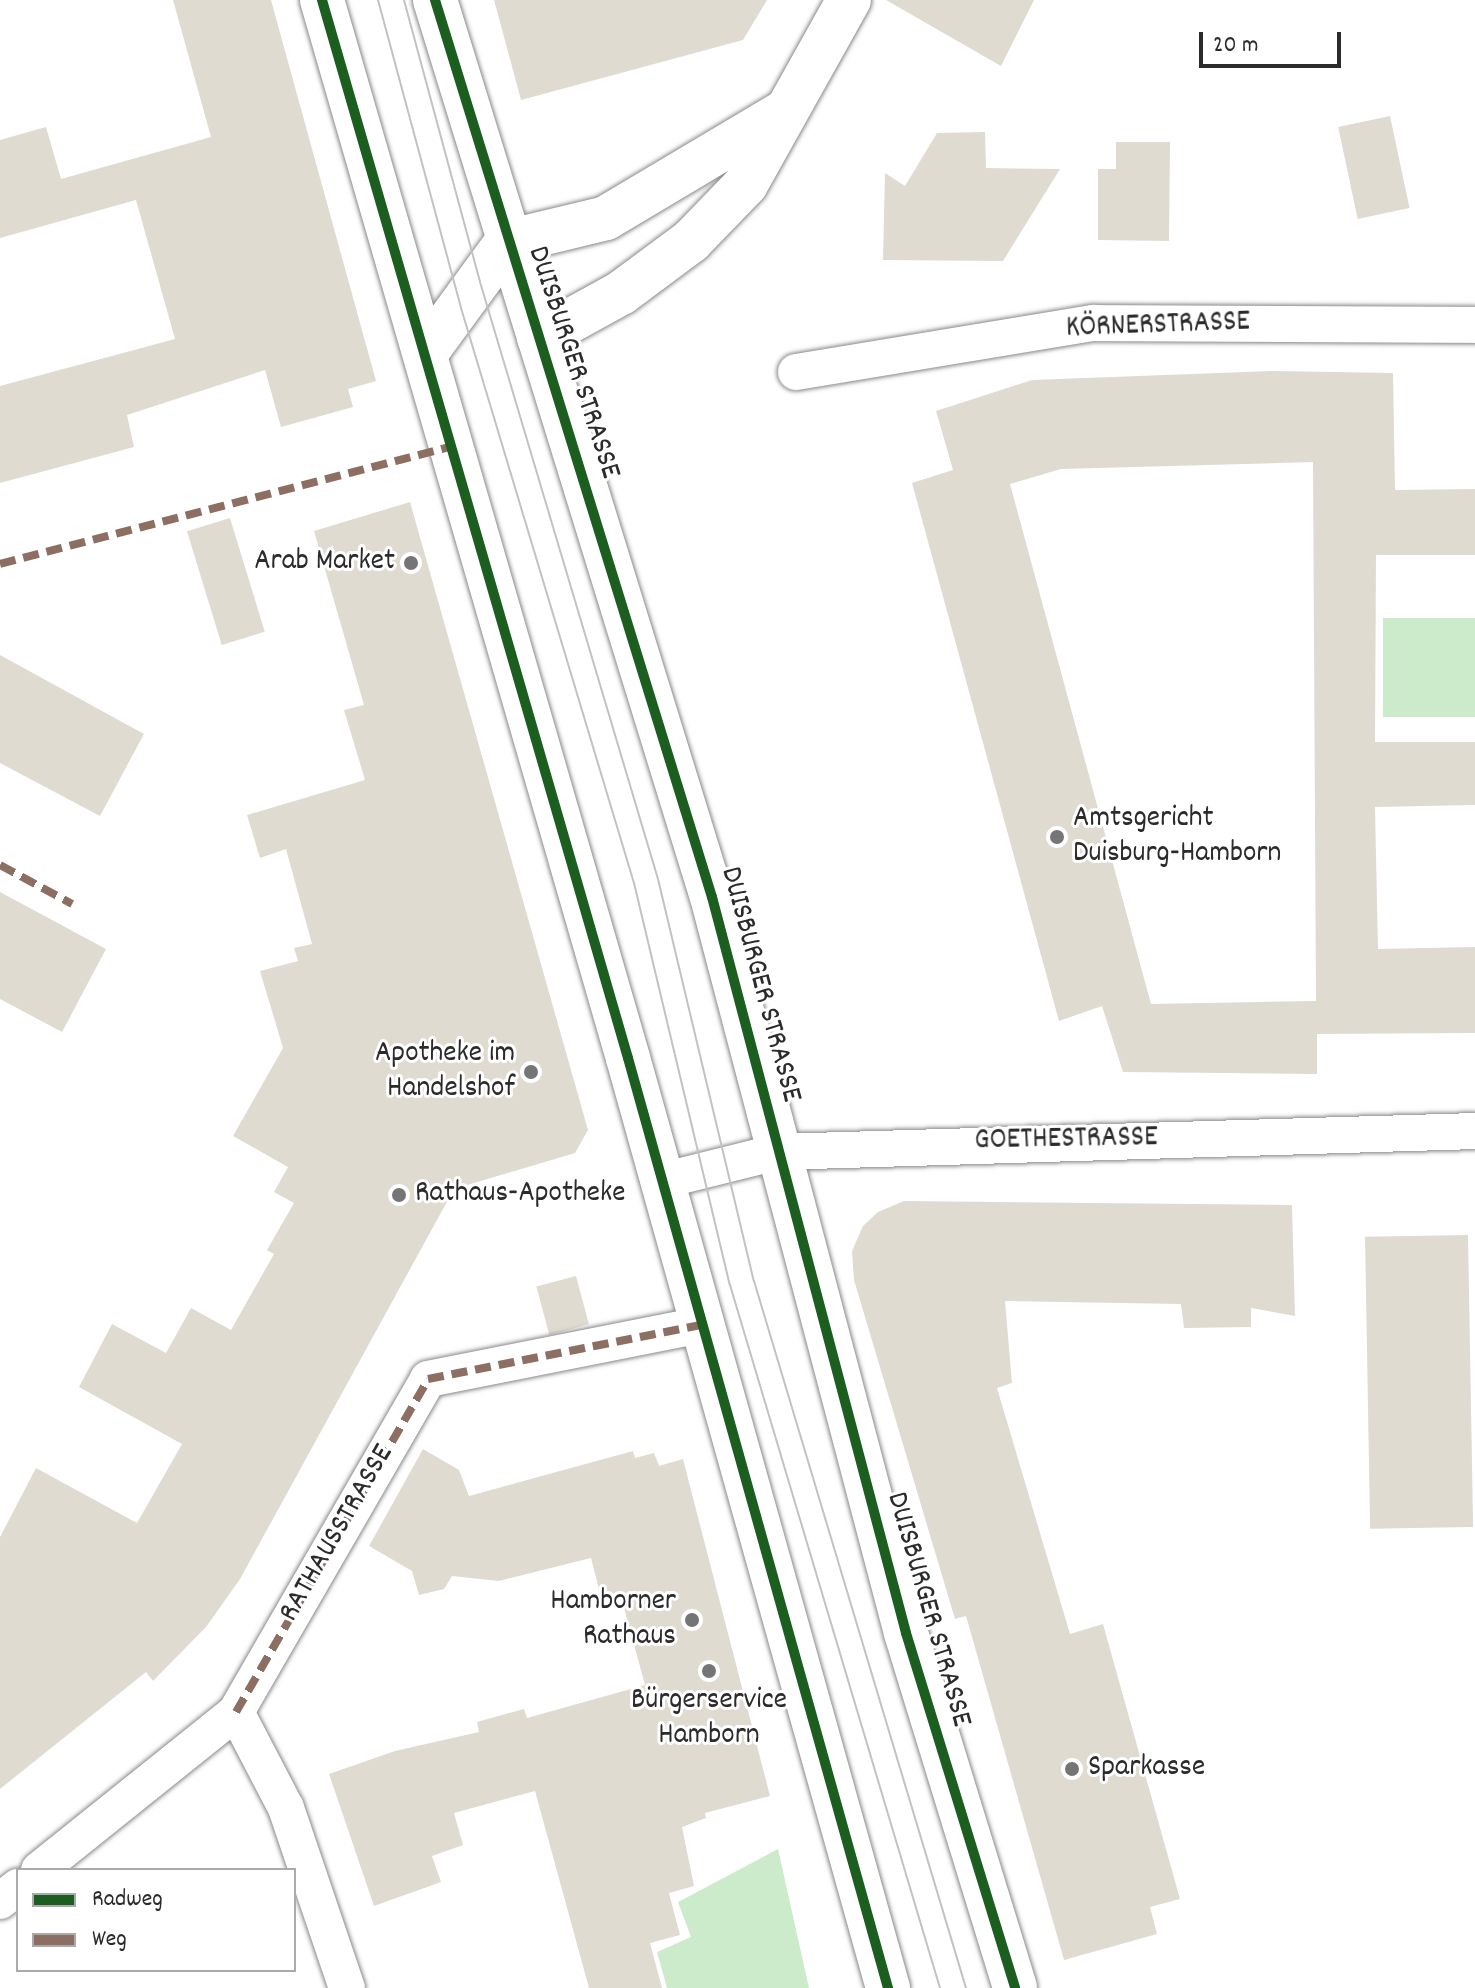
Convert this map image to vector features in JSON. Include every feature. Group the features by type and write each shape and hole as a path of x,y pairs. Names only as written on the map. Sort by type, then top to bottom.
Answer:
{"main road":[{"path":"322,0 661,1181 888,1988"},
{"name":"DUISBURGER STRASSE","path":"435,0 507,242 712,897 906,1633 1015,1988"},
{"path":"539,338 621,293 691,241 746,184 849,0"},
{"path":"425,354 507,242 606,218 788,110"}],"street":[{"name":"KÖRNERSTRASSE","path":"796,372 1093,323 1475,325"},
{"name":"GOETHESTRASSE","path":"661,1181 777,1152 1475,1131"},
{"name":"RATHAUSSTRASSE","path":"41,1868 236,1712 428,1379 701,1325"},
{"path":"236,1712 286,1808 347,1988"},
{"path":"0,1901 16,1889"}],"green space":[{"path":"1383,618 1475,618 1475,717 1383,717"},
{"path":"778,1849 809,1988 667,1988 657,1952 691,1937 678,1902"}],"building":[{"path":"173,0 271,0 376,381 348,389 353,407 281,427 265,370 127,415 134,447 0,483 0,386 175,339 136,200 0,238 0,140 46,127 61,179 211,137"},
{"path":"494,0 767,0 743,40 521,100"},
{"path":"886,0 1034,0 1001,66"},
{"path":"1390,116 1410,208 1358,219 1338,127"},
{"path":"985,132 986,168 1060,169 1003,261 883,260 885,173 905,186 937,133"},
{"path":"1116,142 1170,142 1169,241 1098,240 1098,169 1116,169"},
{"path":"1273,371 1393,373 1395,490 1475,489 1475,555 1376,555 1375,742 1475,742 1475,805 1375,807 1378,949 1475,947 1475,1033 1317,1034 1317,1074 1123,1072 1102,1006 1059,1021 912,483 953,470 936,411 1032,380","holes":["1313,462 1316,1001 1151,1004 1010,484 1061,469"]},
{"path":"410,502 588,1130 575,1153 454,1189 240,1579 206,1627 153,1681 146,1672 0,1789 0,1537 36,1468 137,1523 182,1444 79,1387 112,1324 166,1353 191,1308 231,1330 274,1254 267,1250 294,1203 274,1192 288,1167 233,1136 283,1048 260,971 298,961 294,948 312,944 286,849 260,858 247,815 365,780 344,710 364,705 314,531"},
{"path":"230,518 265,632 222,645 187,531"},
{"path":"0,655 144,734 100,816 0,763"},
{"path":"0,892 106,949 62,1032 0,999"},
{"path":"904,1201 1292,1205 1295,1316 1251,1308 1251,1327 1184,1328 1181,1304 1005,1301 1012,1383 997,1388 1070,1634 1103,1624 1180,1899 1150,1907 1157,1934 1064,1960 966,1616 955,1619 854,1280 852,1251 863,1226 878,1212"},
{"path":"1468,1235 1473,1527 1370,1529 1365,1237"},
{"path":"576,1276 589,1324 549,1335 536,1287"},
{"path":"423,1449 459,1470 469,1496 633,1451 635,1458 654,1453 659,1466 683,1459 770,1796 705,1813 706,1818 682,1827 694,1886 669,1893 680,1935 650,1943 662,1988 589,1988 535,1791 454,1813 463,1845 432,1856 441,1882 374,1906 329,1774 395,1751 479,1732 477,1722 524,1709 527,1718 645,1685 621,1597 602,1601 591,1558 499,1581 452,1576 444,1589 419,1595 412,1571 369,1546"}],"tram line":[{"path":"378,0 461,308 634,883 730,1285 940,1988"},
{"path":"404,0 480,282 658,879 754,1281 966,1988"}],"marked path":[{"path":"0,564 452,446"},
{"path":"0,865 72,904"},
{"path":"236,1712 428,1379 701,1325"}],"cycle path":[{"path":"322,0 628,1058 888,1988"},
{"path":"435,0 712,897 906,1633 1015,1988"}],"place":[{"name":"Arab Market","path":"411,563"},
{"name":"Amtsgericht Duisburg-Hamborn","path":"1057,837"},
{"name":"Apotheke im Handelshof","path":"531,1072"},
{"name":"Rathaus-Apotheke","path":"399,1195"},
{"name":"Hamborner Rathaus","path":"692,1620"},
{"name":"Bürgerservice Hamborn","path":"709,1671"},
{"name":"Sparkasse","path":"1072,1769"}]}
